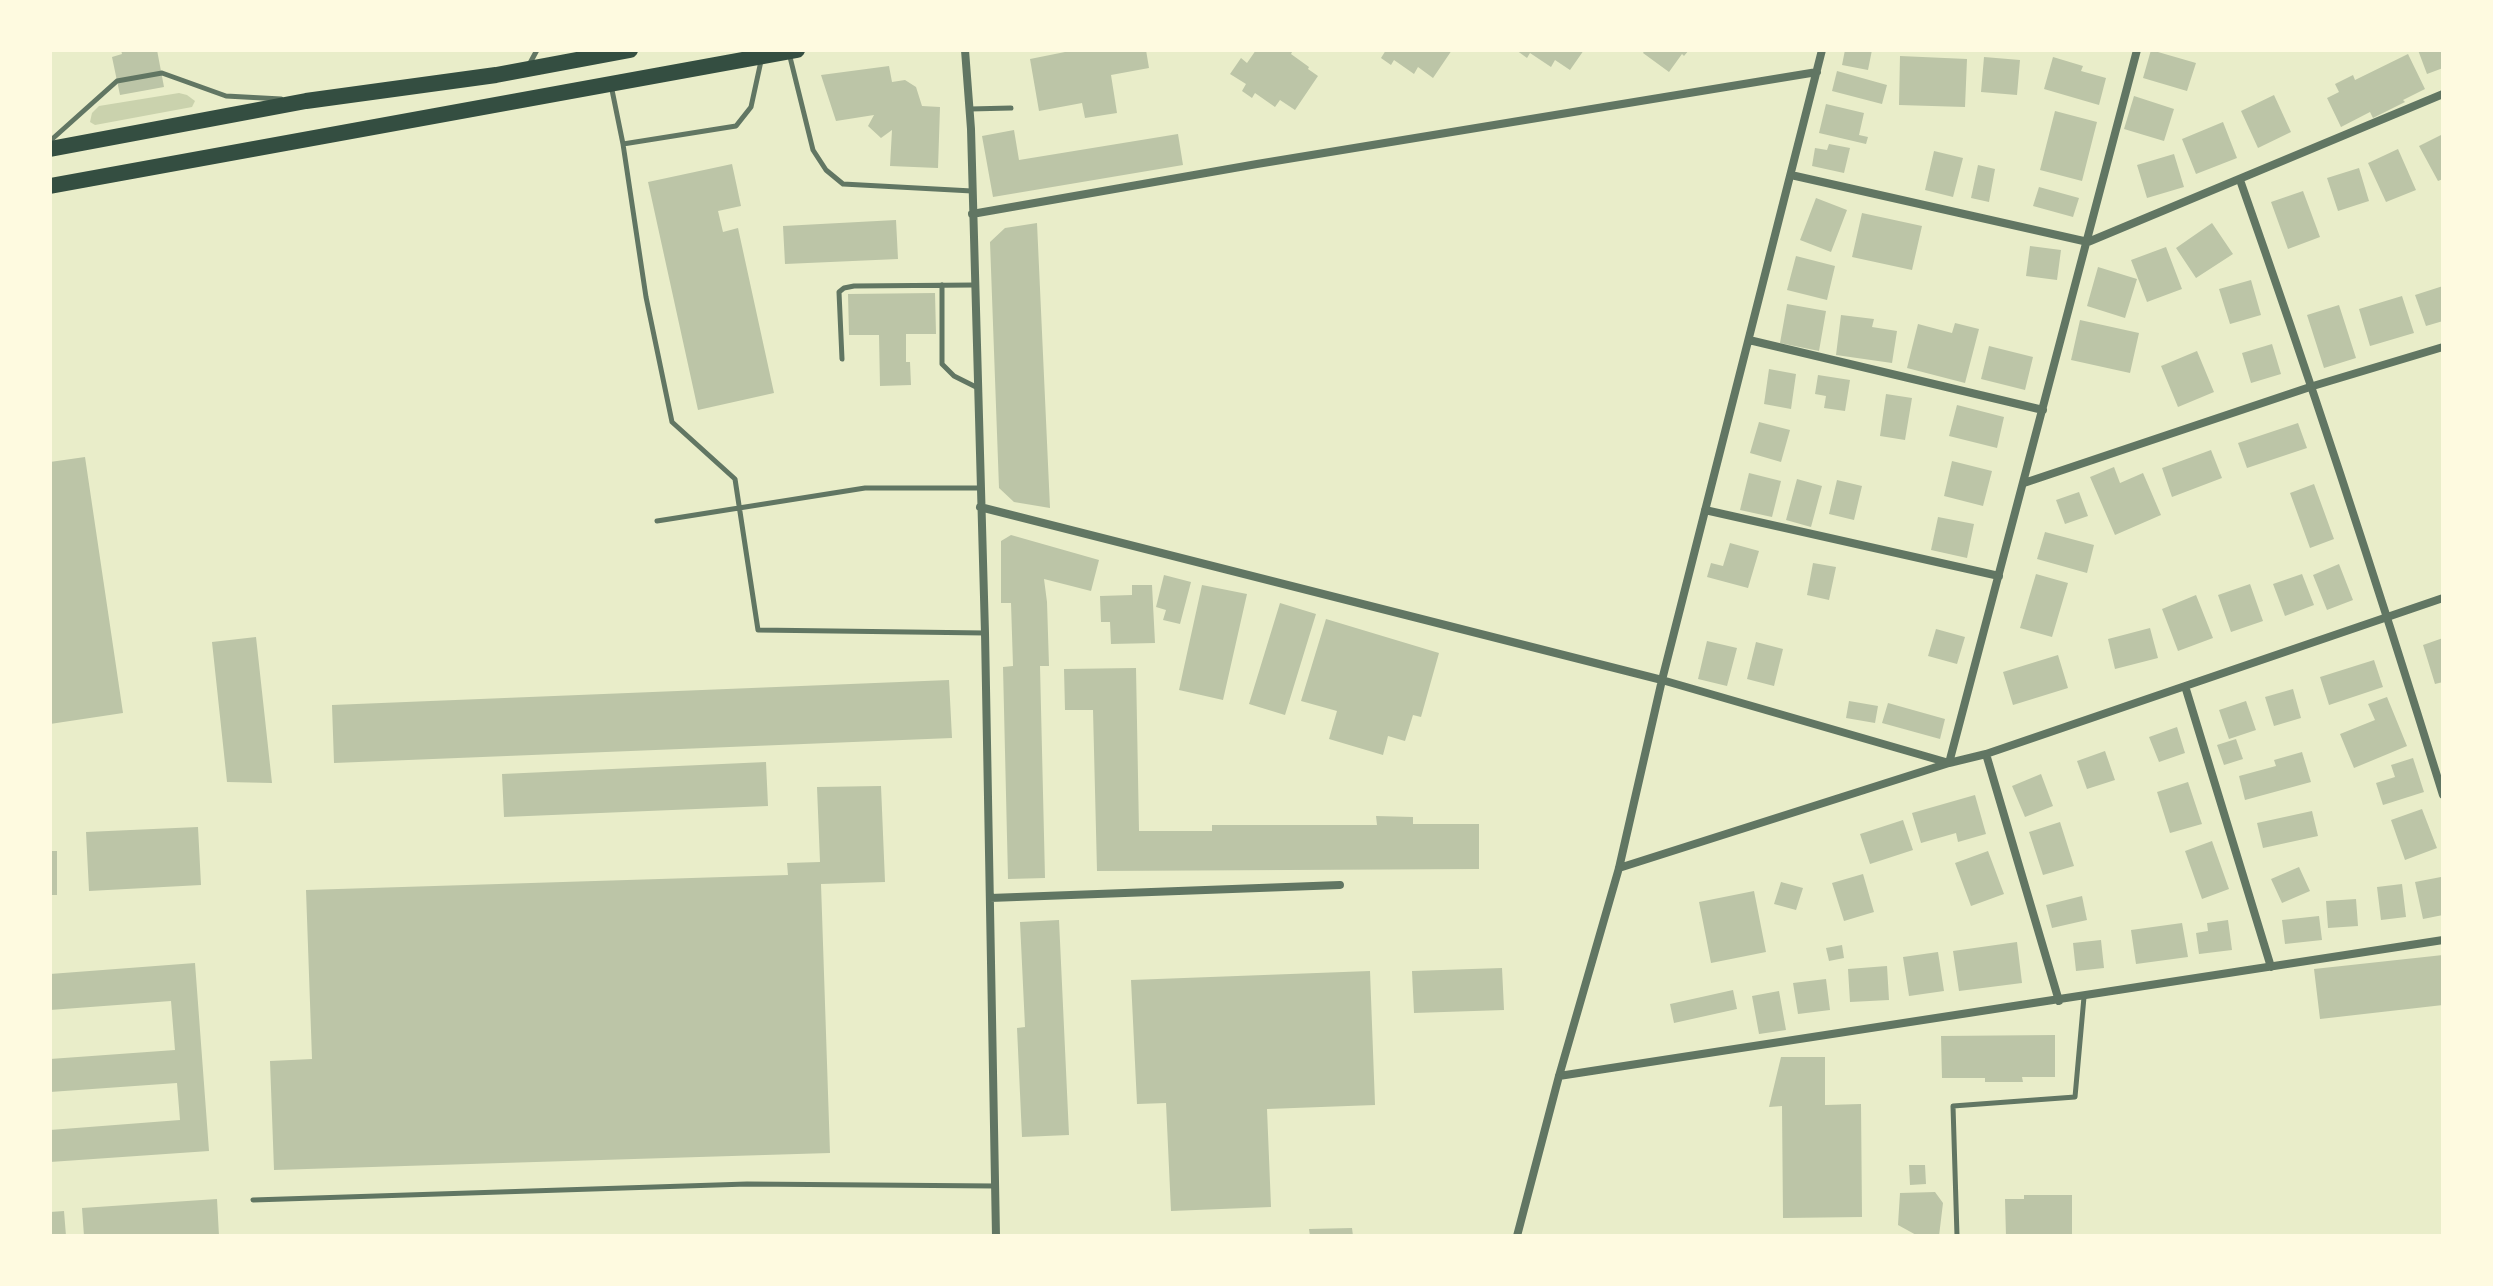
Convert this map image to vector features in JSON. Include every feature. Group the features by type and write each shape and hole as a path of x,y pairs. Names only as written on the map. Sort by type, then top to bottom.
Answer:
{"main road":[{"path":"50,149 306,101 527,69 630,50"},
{"path":"50,186 793,51"}],"street":[{"path":"965,50 970,109 985,633 996,1236"},
{"path":"1517,1236 1619,868 1662,680 1822,50"},
{"path":"1949,763 2137,50"},
{"path":"972,214 1817,72"},
{"path":"1791,175 2088,242 2443,94"},
{"path":"2240,180 2313,386 2443,795"},
{"path":"1749,340 2043,410"},
{"path":"2024,483 2313,386 2443,347"},
{"path":"980,507 1662,680 1949,763"},
{"path":"1705,510 1999,576"},
{"path":"1619,868 1986,754 2443,598"},
{"path":"2185,686 2271,967"},
{"path":"1986,754 2059,1001"},
{"path":"990,898 1340,885"},
{"path":"1559,1076 2443,940"}],"lane":[{"path":"527,69 537,50"},
{"path":"793,51 813,150 826,170 843,184 972,191"},
{"path":"623,144 736,126 751,107 762,56"},
{"path":"50,141 117,81 162,73 226,96 306,101"},
{"path":"611,84 646,297 672,422 735,479 758,630 985,633"},
{"path":"970,109 1011,108"},
{"path":"942,285 942,364 954,376 976,387"},
{"path":"842,359 839,292 844,288 974,285"},
{"path":"657,521 865,488 979,488"},
{"path":"1957,1236 1953,1106 2075,1097 2084,997"},
{"path":"253,1200 747,1184 995,1186"}],"green space":[{"path":"179,93 195,101 192,107 95,125 90,122 92,113 99,106"}],"building":[{"path":"121,50 157,50 164,87 120,95 112,57 122,54"},
{"path":"1075,50 1146,50 1149,68 1111,75 1117,113 1085,118 1082,103 1039,111 1030,59"},
{"path":"1256,50 1293,50 1291,54 1318,76 1295,110 1280,100 1275,107 1255,93 1252,98 1242,91 1246,84 1230,74 1241,58 1247,63"},
{"path":"1386,50 1452,50 1433,78 1418,67 1414,74 1394,60 1391,65 1381,58"},
{"path":"1516,50 1584,50 1570,70 1555,60 1551,67 1530,53 1527,58"},
{"path":"1645,50 1689,50 1684,56 1682,54 1669,72 1643,53"},
{"path":"1845,50 1872,50 1868,70 1842,65"},
{"path":"2151,50 2196,63 2187,91 2143,78"},
{"path":"2418,50 2443,50 2443,68 2427,74"},
{"path":"2408,54 2425,89 2373,118 2370,112 2341,127 2327,98 2339,92 2335,84 2353,75 2355,80"},
{"path":"1900,56 1967,59 1965,107 1899,105"},
{"path":"1984,57 2020,60 2017,95 1981,92"},
{"path":"2053,57 2083,66 2081,71 2106,78 2099,105 2044,89"},
{"path":"889,66 892,82 905,80 916,87 922,106 940,107 938,168 890,166 892,130 881,138 868,126 874,115 836,121 821,75"},
{"path":"1837,71 1887,85 1882,104 1832,91"},
{"path":"2274,95 2291,132 2258,148 2241,111"},
{"path":"2134,96 2174,109 2164,141 2124,129"},
{"path":"1826,104 1864,113 1859,135 1868,137 1866,144 1819,133"},
{"path":"2055,111 2097,122 2082,181 2040,170"},
{"path":"2223,122 2237,158 2196,174 2182,139"},
{"path":"1014,130 1019,160 1178,134 1183,165 993,197 982,136"},
{"path":"2443,134 2443,179 2438,181 2419,146"},
{"path":"1829,144 1850,148 1844,173 1812,166 1815,148 1827,150"},
{"path":"2398,149 2416,190 2386,202 2368,163"},
{"path":"1934,151 1963,158 1953,197 1925,190"},
{"path":"2174,154 2184,187 2147,198 2137,165"},
{"path":"732,164 741,206 718,211 723,232 738,228 774,393 698,410 648,182"},
{"path":"1978,165 1995,169 1989,202 1971,198"},
{"path":"2359,168 2369,201 2338,211 2327,178"},
{"path":"2039,187 2079,198 2073,217 2033,206"},
{"path":"2303,191 2320,237 2288,249 2271,202"},
{"path":"1816,198 1847,210 1831,252 1800,240"},
{"path":"1862,213 1922,226 1912,270 1852,257"},
{"path":"896,220 898,259 785,264 783,226"},
{"path":"1037,223 1050,508 1014,502 999,488 990,242 1005,228"},
{"path":"2212,223 2233,254 2196,278 2176,248"},
{"path":"2030,246 2061,250 2057,280 2026,276"},
{"path":"2166,247 2182,289 2147,302 2131,260"},
{"path":"1796,256 1835,266 1827,300 1787,290"},
{"path":"2098,267 2137,279 2125,318 2087,306"},
{"path":"2251,280 2261,315 2230,324 2219,289"},
{"path":"2443,286 2443,321 2426,326 2415,295"},
{"path":"935,293 936,334 906,334 906,362 910,362 911,385 880,386 879,335 849,335 848,294"},
{"path":"2402,296 2414,333 2370,346 2359,309"},
{"path":"1787,304 1826,311 1819,351 1780,343"},
{"path":"2339,305 2356,358 2324,368 2307,315"},
{"path":"1841,315 1874,319 1872,327 1897,331 1892,363 1836,355"},
{"path":"2080,320 2139,333 2130,373 2071,360"},
{"path":"1955,323 1979,329 1965,383 1907,368 1918,324 1952,333"},
{"path":"2272,344 2281,374 2251,383 2242,353"},
{"path":"1989,346 2033,357 2025,390 1981,379"},
{"path":"2197,351 2214,392 2178,407 2161,366"},
{"path":"1769,369 1796,374 1791,409 1764,404"},
{"path":"1818,375 1850,380 1845,411 1824,408 1826,396 1815,394"},
{"path":"1886,394 1912,398 1905,440 1880,436"},
{"path":"1957,405 2004,417 1997,448 1949,436"},
{"path":"1759,422 1790,430 1781,462 1750,453"},
{"path":"2298,423 2307,448 2247,468 2238,443"},
{"path":"2211,450 2222,478 2172,497 2162,468"},
{"path":"85,457 123,713 50,724 50,462"},
{"path":"1952,461 1992,471 1983,506 1944,496"},
{"path":"2114,467 2120,483 2143,473 2161,515 2115,535 2090,477"},
{"path":"1749,473 1781,481 1772,517 1740,510"},
{"path":"1797,479 1822,486 1811,527 1786,520"},
{"path":"1837,480 1862,486 1854,520 1829,514"},
{"path":"2314,484 2334,539 2310,548 2290,493"},
{"path":"2079,492 2088,516 2065,524 2056,500"},
{"path":"1938,517 1974,524 1967,558 1931,550"},
{"path":"2045,532 2094,545 2087,573 2037,559"},
{"path":"1011,535 1099,560 1091,591 1044,579 1049,666 1040,666 1045,878 1008,879 1003,667 1013,666 1011,603 1001,603 1001,541"},
{"path":"1730,543 1759,551 1748,588 1707,577 1711,563 1723,566"},
{"path":"1813,563 1836,567 1829,600 1807,595"},
{"path":"2339,564 2353,600 2327,610 2313,575"},
{"path":"2036,574 2068,583 2052,637 2020,628"},
{"path":"2302,574 2314,605 2285,616 2273,584"},
{"path":"1164,575 1191,582 1180,624 1163,620 1166,610 1156,607"},
{"path":"2250,584 2263,621 2231,632 2218,595"},
{"path":"1132,585 1152,585 1155,643 1111,644 1110,622 1101,622 1100,596 1132,595"},
{"path":"1202,585 1247,594 1223,700 1179,690"},
{"path":"2196,595 2213,638 2178,651 2162,609"},
{"path":"1280,603 1316,614 1285,715 1249,704"},
{"path":"1326,619 1439,653 1421,717 1413,715 1405,741 1388,736 1383,755 1329,739 1337,711 1301,701"},
{"path":"2150,628 2158,658 2115,669 2108,639"},
{"path":"1936,629 1965,637 1957,664 1928,656"},
{"path":"256,637 272,783 227,782 212,642"},
{"path":"2443,638 2443,682 2435,684 2423,645"},
{"path":"1707,641 1737,648 1727,686 1698,679"},
{"path":"1756,642 1783,649 1774,686 1747,679"},
{"path":"2058,655 2068,688 2013,705 2003,672"},
{"path":"2374,660 2383,687 2329,705 2320,677"},
{"path":"1136,668 1139,831 1212,831 1212,825 1377,825 1376,816 1413,817 1413,824 1479,824 1479,869 1097,871 1093,710 1065,710 1064,669"},
{"path":"949,680 952,738 334,763 332,705"},
{"path":"2293,689 2301,718 2274,726 2265,697"},
{"path":"2387,697 2407,746 2354,768 2340,734 2375,720 2368,704"},
{"path":"1849,701 1878,706 1875,723 1846,718"},
{"path":"2246,701 2256,730 2229,739 2219,710"},
{"path":"1888,703 1945,719 1940,739 1882,723"},
{"path":"2177,727 2185,753 2159,762 2149,737"},
{"path":"2236,739 2243,759 2224,765 2217,745"},
{"path":"2105,751 2115,780 2087,789 2077,761"},
{"path":"2302,752 2311,782 2245,800 2239,776 2276,766 2274,760"},
{"path":"2413,758 2424,792 2383,805 2376,783 2395,777 2391,765"},
{"path":"766,762 768,806 504,817 502,774"},
{"path":"2041,774 2053,806 2025,817 2012,786"},
{"path":"2188,782 2202,824 2170,833 2157,792"},
{"path":"881,786 885,882 821,884 830,1153 274,1170 270,1061 312,1059 306,890 788,875 787,863 820,862 817,787"},
{"path":"1975,795 1986,834 1958,842 1956,833 1921,843 1912,813"},
{"path":"2422,809 2437,848 2405,860 2391,820"},
{"path":"2312,811 2318,836 2263,848 2257,823"},
{"path":"1903,820 1913,850 1870,864 1860,834"},
{"path":"2060,822 2074,866 2043,875 2029,832"},
{"path":"198,827 201,885 89,891 86,832"},
{"path":"2212,841 2229,889 2202,899 2185,851"},
{"path":"50,851 57,851 57,895 50,895"},
{"path":"1988,851 2004,894 1971,906 1955,863"},
{"path":"2299,867 2310,891 2282,903 2271,879"},
{"path":"1863,874 1874,912 1844,921 1832,883"},
{"path":"2441,877 2443,915 2423,919 2415,882"},
{"path":"1781,882 1803,888 1796,910 1774,904"},
{"path":"2402,884 2406,917 2381,920 2377,887"},
{"path":"1754,891 1766,952 1711,963 1699,902"},
{"path":"2082,896 2087,920 2052,928 2046,905"},
{"path":"2356,899 2358,926 2328,928 2326,901"},
{"path":"2319,916 2322,940 2285,944 2282,920"},
{"path":"1059,920 1069,1135 1022,1137 1017,1028 1025,1027 1020,922"},
{"path":"2228,920 2232,950 2199,954 2196,933 2208,931 2207,923"},
{"path":"2182,923 2188,957 2136,964 2131,930"},
{"path":"2101,940 2104,968 2076,971 2073,943"},
{"path":"2017,942 2022,983 1959,991 1953,951"},
{"path":"1842,945 1844,958 1829,961 1826,948"},
{"path":"1938,952 1944,991 1909,996 1903,957"},
{"path":"2443,955 2443,1005 2320,1019 2314,969"},
{"path":"195,963 209,1151 50,1162 50,1130 180,1120 177,1083 50,1092 50,1059 175,1050 171,1001 50,1010 50,974"},
{"path":"1887,966 1889,1000 1850,1002 1848,969"},
{"path":"1502,968 1504,1010 1414,1013 1412,971"},
{"path":"1370,971 1375,1105 1267,1109 1271,1207 1171,1211 1166,1103 1137,1104 1131,980"},
{"path":"1826,979 1830,1010 1798,1014 1793,983"},
{"path":"1733,990 1737,1009 1674,1023 1670,1004"},
{"path":"1779,991 1786,1030 1759,1034 1752,996"},
{"path":"2055,1035 2055,1077 2022,1077 2023,1082 1942,1078 1941,1036"},
{"path":"1781,1057 1825,1057 1825,1105 1861,1104 1862,1217 1783,1218 1782,1106 1769,1107"},
{"path":"1909,1165 1925,1165 1926,1184 1910,1185"},
{"path":"1935,1192 1943,1203 1939,1236 1918,1236 1898,1225 1900,1193"},
{"path":"2024,1195 2072,1195 2072,1236 2006,1236 2005,1199 2024,1199"},
{"path":"217,1199 219,1236 84,1236 82,1208"},
{"path":"64,1211 66,1236 50,1236 50,1212"},
{"path":"1352,1228 1353,1236 1310,1236 1309,1229"}]}
